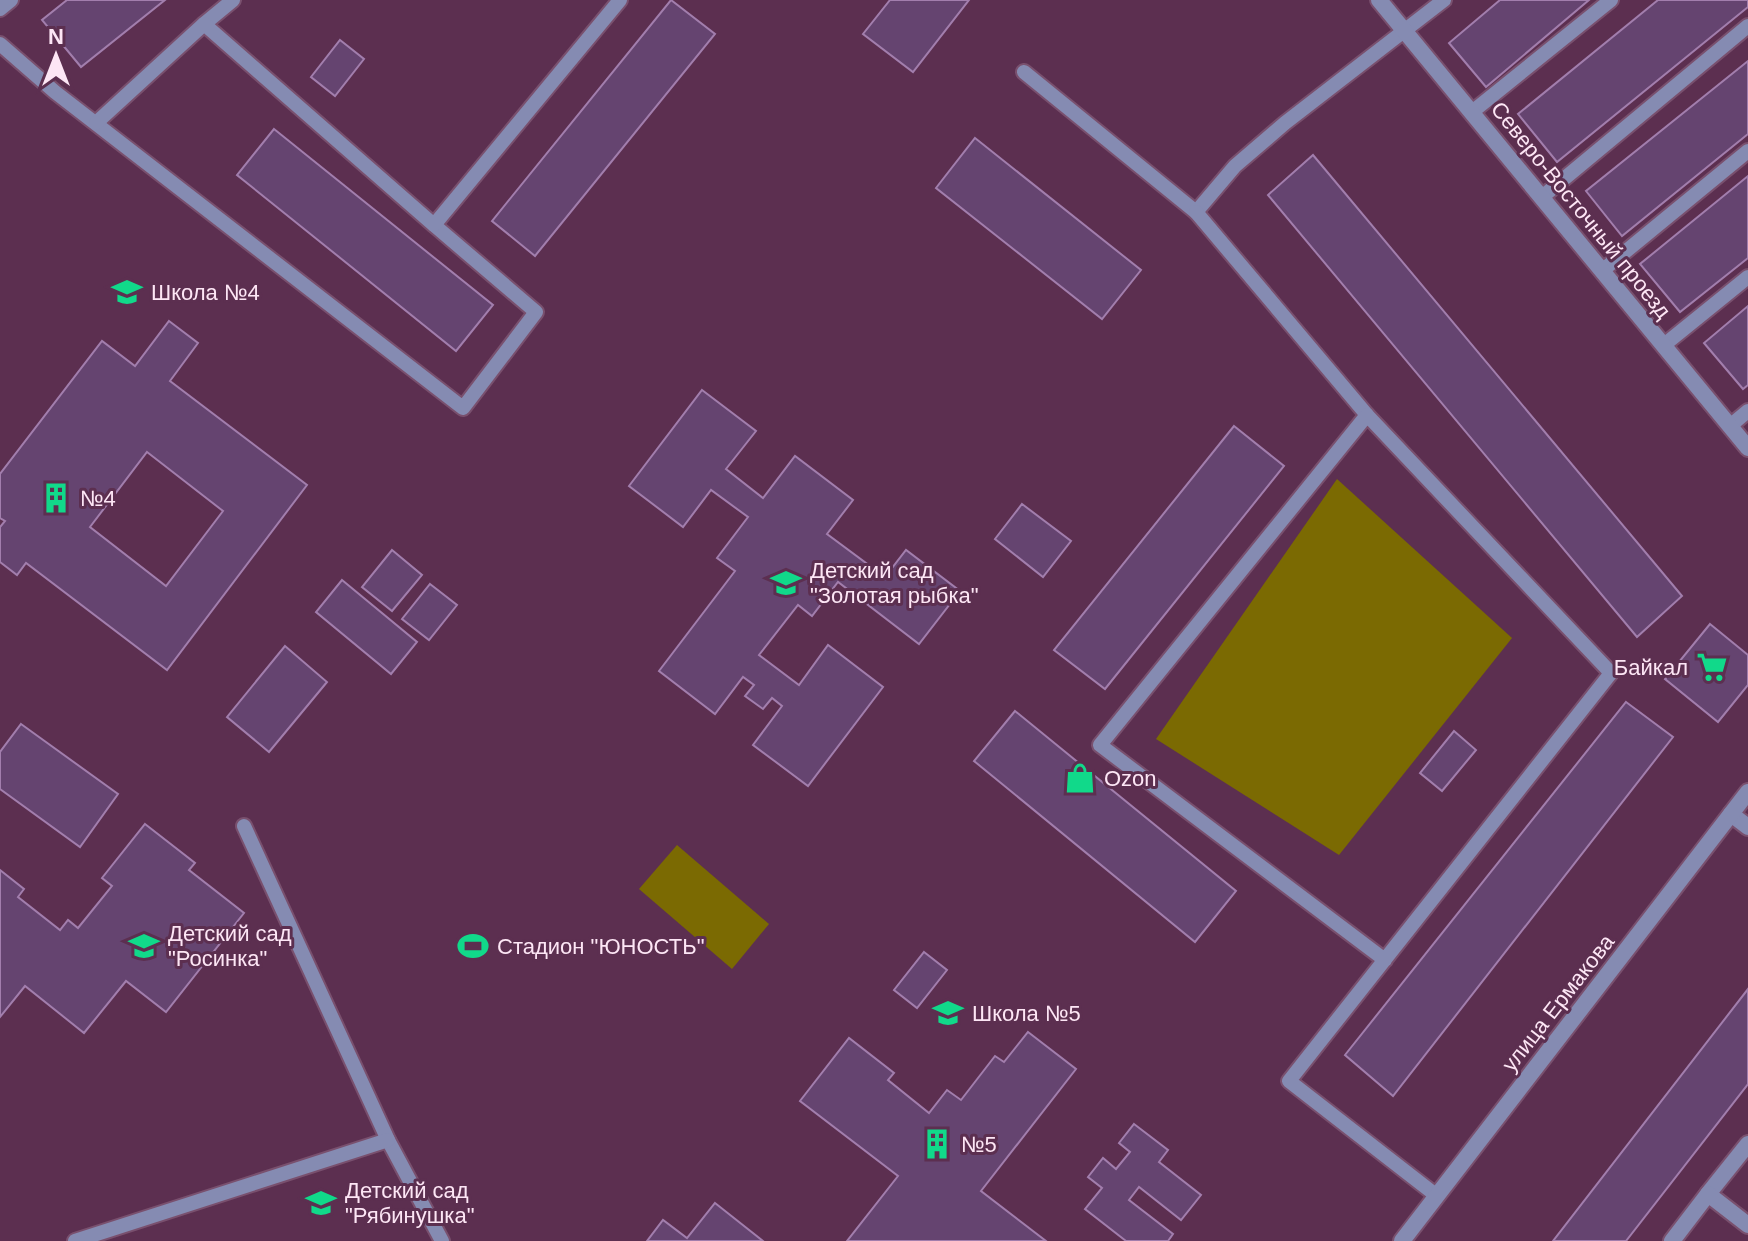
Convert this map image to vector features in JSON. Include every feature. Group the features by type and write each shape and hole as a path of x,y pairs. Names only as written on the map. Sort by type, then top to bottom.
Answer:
{"street":[{"name":"Северо-Восточный проезд","path":"1379,0 1748,448"},
{"name":"улица Ермакова","path":"1402,1241 1748,792"},
{"path":"1731,814 1748,827"},
{"path":"1672,1241 1748,1144"},
{"path":"1708,1194 1748,1225"}],"lane":[{"path":"0,9 11,0"},
{"path":"96,123 233,0"},
{"path":"434,225 620,0"},
{"path":"1196,212 1235,166 1275,131 1444,0"},
{"path":"1472,112 1611,0"},
{"path":"0,44 96,123 463,408 536,312 204,24"},
{"path":"1542,197 1748,26"},
{"path":"1024,72 1196,212 1367,415 1611,673 1289,1081 1437,1196"},
{"path":"1603,270 1748,151"},
{"path":"1664,345 1748,277"},
{"path":"1730,426 1748,411"},
{"path":"1367,415 1100,745 1385,960"},
{"path":"244,826 388,1140 442,1241"},
{"path":"75,1241 388,1140"}],"shaded area":[{"path":"1337,479 1512,638 1339,855 1156,739"},
{"path":"677,845 769,924 732,969 639,889"}],"building":[{"path":"67,0 165,0 81,67 42,20"},
{"path":"671,0 715,34 535,256 492,221"},
{"path":"890,0 969,0 913,72 863,34"},
{"path":"1500,0 1589,0 1486,87 1449,43"},
{"path":"1658,0 1748,0 1748,7 1557,162 1518,114"},
{"path":"340,40 364,59 335,96 311,77"},
{"path":"1748,61 1748,134 1622,236 1586,191"},
{"path":"274,129 493,305 456,351 237,175"},
{"path":"975,138 1141,270 1102,319 936,188"},
{"path":"1313,155 1682,596 1637,637 1268,195"},
{"path":"1748,176 1748,258 1680,312 1640,264"},
{"path":"1748,306 1748,385 1743,389 1704,343"},
{"name":"№4","path":"169,321 198,343 170,381 307,485 167,670 26,563 17,575 0,562 0,527 5,521 0,518 0,474 102,341 135,366","holes":["147,452 223,511 166,586 90,527"]},
{"name":"Детский сад \"Золотая рыбка\"","path":"702,390 756,431 726,469 763,498 795,456 853,500 827,534 885,577 906,550 960,591 919,644 838,582 812,616 798,605 759,655 799,685 828,645 883,687 808,786 753,745 782,706 772,698 763,709 745,696 754,685 743,677 715,714 659,671 735,571 717,558 748,517 711,490 683,527 629,486"},
{"path":"1234,426 1284,466 1105,689 1054,650"},
{"path":"1022,504 1071,541 1043,577 995,539"},
{"path":"392,550 422,575 392,611 362,587"},
{"path":"342,580 417,642 391,674 316,612"},
{"path":"430,584 457,605 429,640 402,619"},
{"name":"Байкал","path":"1710,624 1748,655 1748,685 1718,722 1665,679"},
{"path":"285,646 327,682 269,752 227,717"},
{"path":"1626,702 1673,737 1393,1096 1345,1055"},
{"path":"1015,711 1236,891 1195,942 974,761"},
{"path":"21,724 118,794 80,847 0,789 0,752"},
{"path":"1454,731 1476,750 1442,791 1420,773"},
{"path":"145,824 195,863 189,870 244,913 166,1012 126,981 84,1033 25,986 0,1017 0,870 24,889 18,897 60,930 68,920 78,928 112,886 102,878"},
{"path":"924,952 947,970 917,1008 894,990"},
{"path":"1748,989 1748,1084 1626,1241 1553,1241"},
{"name":"№5","path":"1028,1032 1076,1069 981,1191 1046,1241 847,1241 898,1176 800,1101 849,1038 894,1073 888,1080 929,1113 947,1090 961,1100 995,1056 1004,1062"},
{"path":"1134,1124 1168,1150 1159,1162 1201,1195 1181,1220 1139,1187 1129,1200 1173,1234 1168,1241 1126,1241 1085,1209 1102,1188 1088,1177 1103,1158 1116,1169 1130,1152 1119,1143"},
{"path":"715,1203 763,1241 647,1241 663,1220 687,1238"}],"place":[{"name":"Школа №4","path":"127,292"},
{"name":"№4","path":"56,498"},
{"name":"Детский сад \"Золотая рыбка\"","path":"786,583"},
{"name":"Байкал","path":"1712,667"},
{"name":"Ozon","path":"1080,778"},
{"name":"Детский сад \"Росинка\"","path":"144,946"},
{"name":"Стадион \"ЮНОСТЬ\"","path":"473,946"},
{"name":"Школа №5","path":"948,1013"},
{"name":"№5","path":"937,1144"},
{"name":"Детский сад \"Рябинушка\"","path":"321,1203"}]}
